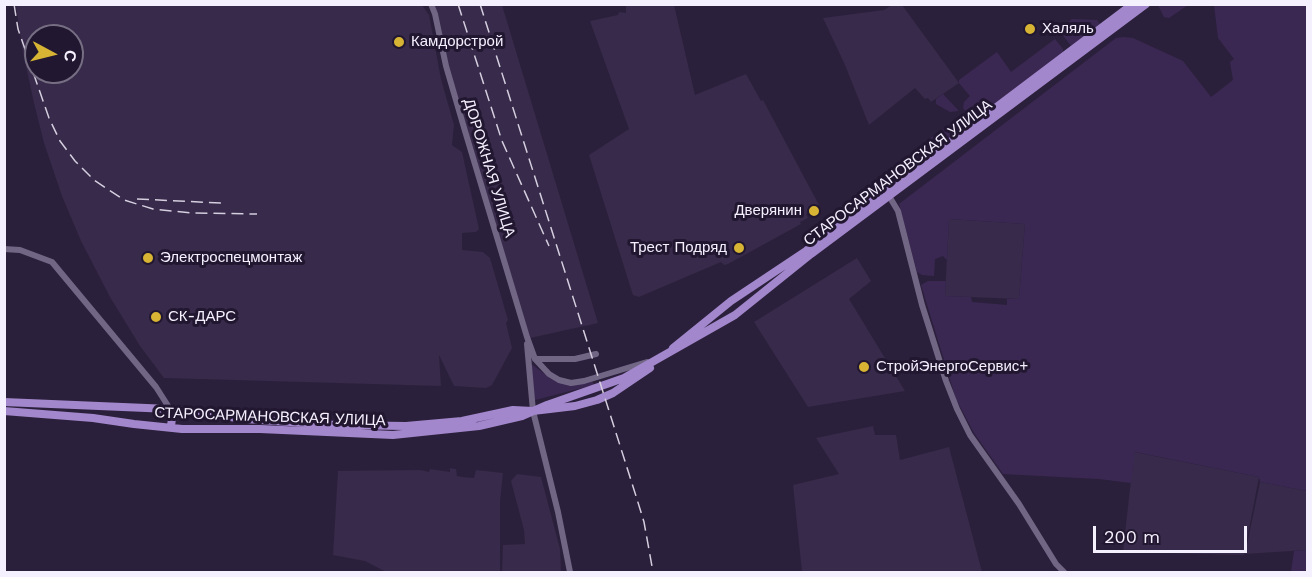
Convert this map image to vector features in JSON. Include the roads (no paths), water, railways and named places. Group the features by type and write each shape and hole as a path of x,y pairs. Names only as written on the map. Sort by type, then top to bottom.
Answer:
{"main road":[{"name":"СТАРОСАРМАНОВСКАЯ УЛИЦА","path":"662,357 731,301 806,251 1133,4"},
{"name":"СТАРОСАРМАНОВСКАЯ УЛИЦА","path":"4,411 93,418 171,428 393,435 507,421 624,378 735,315 811,254 1146,4"},
{"path":"731,301 728,310 735,315"},
{"name":"СТАРОСАРМАНОВСКАЯ УЛИЦА","path":"4,402 170,409 245,419 379,426 435,424 513,410 533,411"},
{"path":"170,409 171,428"}],"street":[{"name":"ДОРОЖНАЯ УЛИЦА","path":"431,4 446,66 526,337"},
{"path":"889,196 898,211 922,305 957,410 970,435 1064,573"},
{"path":"4,249 20,250 52,262 156,387 170,409"},
{"path":"526,337 542,369 554,377 571,383 662,357"},
{"path":"526,337 533,411 558,512 570,573"},
{"path":"535,359 575,359 596,354"}],"railway":[{"path":"14,4 18,29 49,118 60,141 75,161 94,180 124,200 153,209 191,213 257,214"},
{"path":"458,4 502,141 549,246"},
{"path":"480,4 644,522 653,572"},
{"path":"137,199 221,203"}],"place":[{"name":"Халяль","path":"1030,29"},
{"name":"Камдорстрой","path":"399,42"},
{"name":"Дверянин","path":"814,211"},
{"name":"Трест Подряд","path":"739,248"},
{"name":"Электроспецмонтаж","path":"148,258"},
{"name":"СК-ДАРС","path":"156,317"},
{"name":"СтройЭнергоСервис+","path":"864,367"}]}
